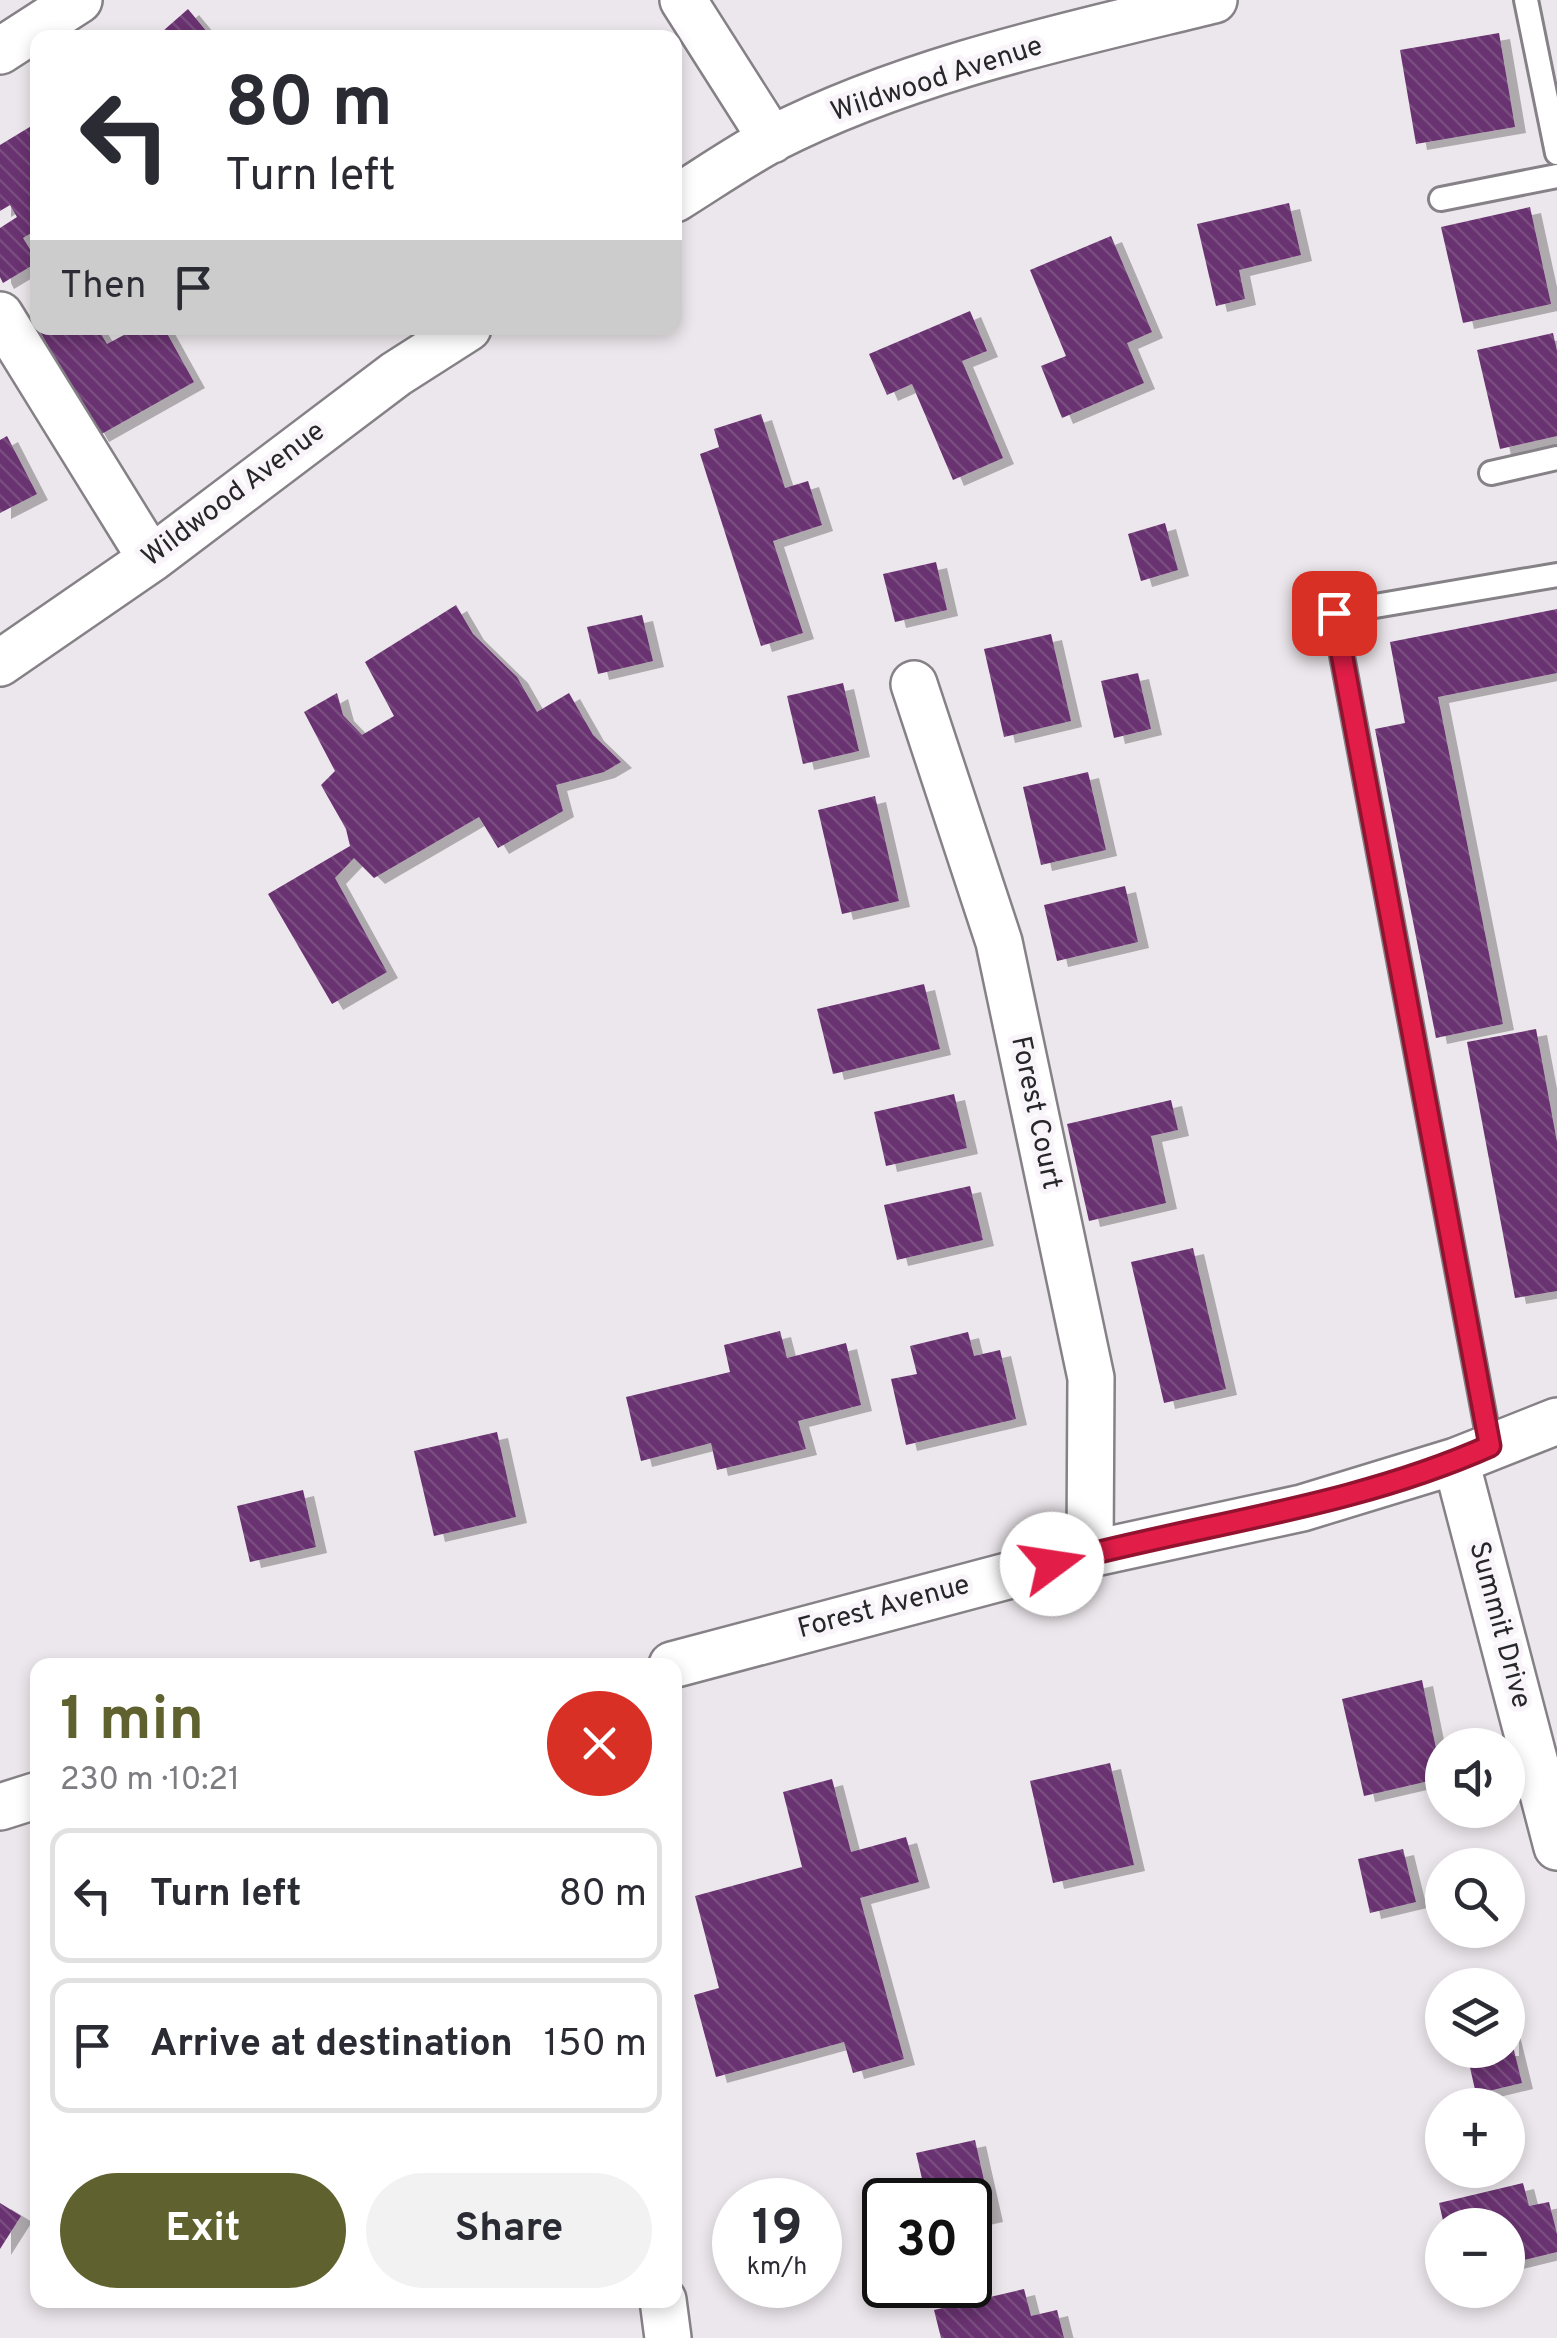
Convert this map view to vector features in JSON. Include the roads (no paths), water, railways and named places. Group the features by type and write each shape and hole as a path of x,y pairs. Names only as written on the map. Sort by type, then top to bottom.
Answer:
{"street":[{"path":"31,30 78,0"},
{"path":"683,0 772,140"},
{"name":"Wildwood Avenue","path":"682,194 772,140 864,99 960,66 1214,0"},
{"path":"0,50 30,31"},
{"path":"0,315 151,559"},
{"name":"Wildwood Avenue","path":"0,662 151,559 396,374 457,335"},
{"name":"Forest Court","path":"914,684 998,942 1091,1378 1090,1554"},
{"name":"Forest Avenue","path":"682,1662 1090,1554 1302,1508 1473,1454 1557,1421"},
{"name":"Summit Drive","path":"1473,1454 1557,1847"},
{"path":"0,1807 30,1798"},
{"path":"664,2308 668,2338"}],"lane":[{"path":"1526,0 1557,152"},
{"path":"1442,200 1557,176"},
{"path":"1491,473 1557,458"},
{"path":"1473,1454 1334,613 1557,575"}]}
